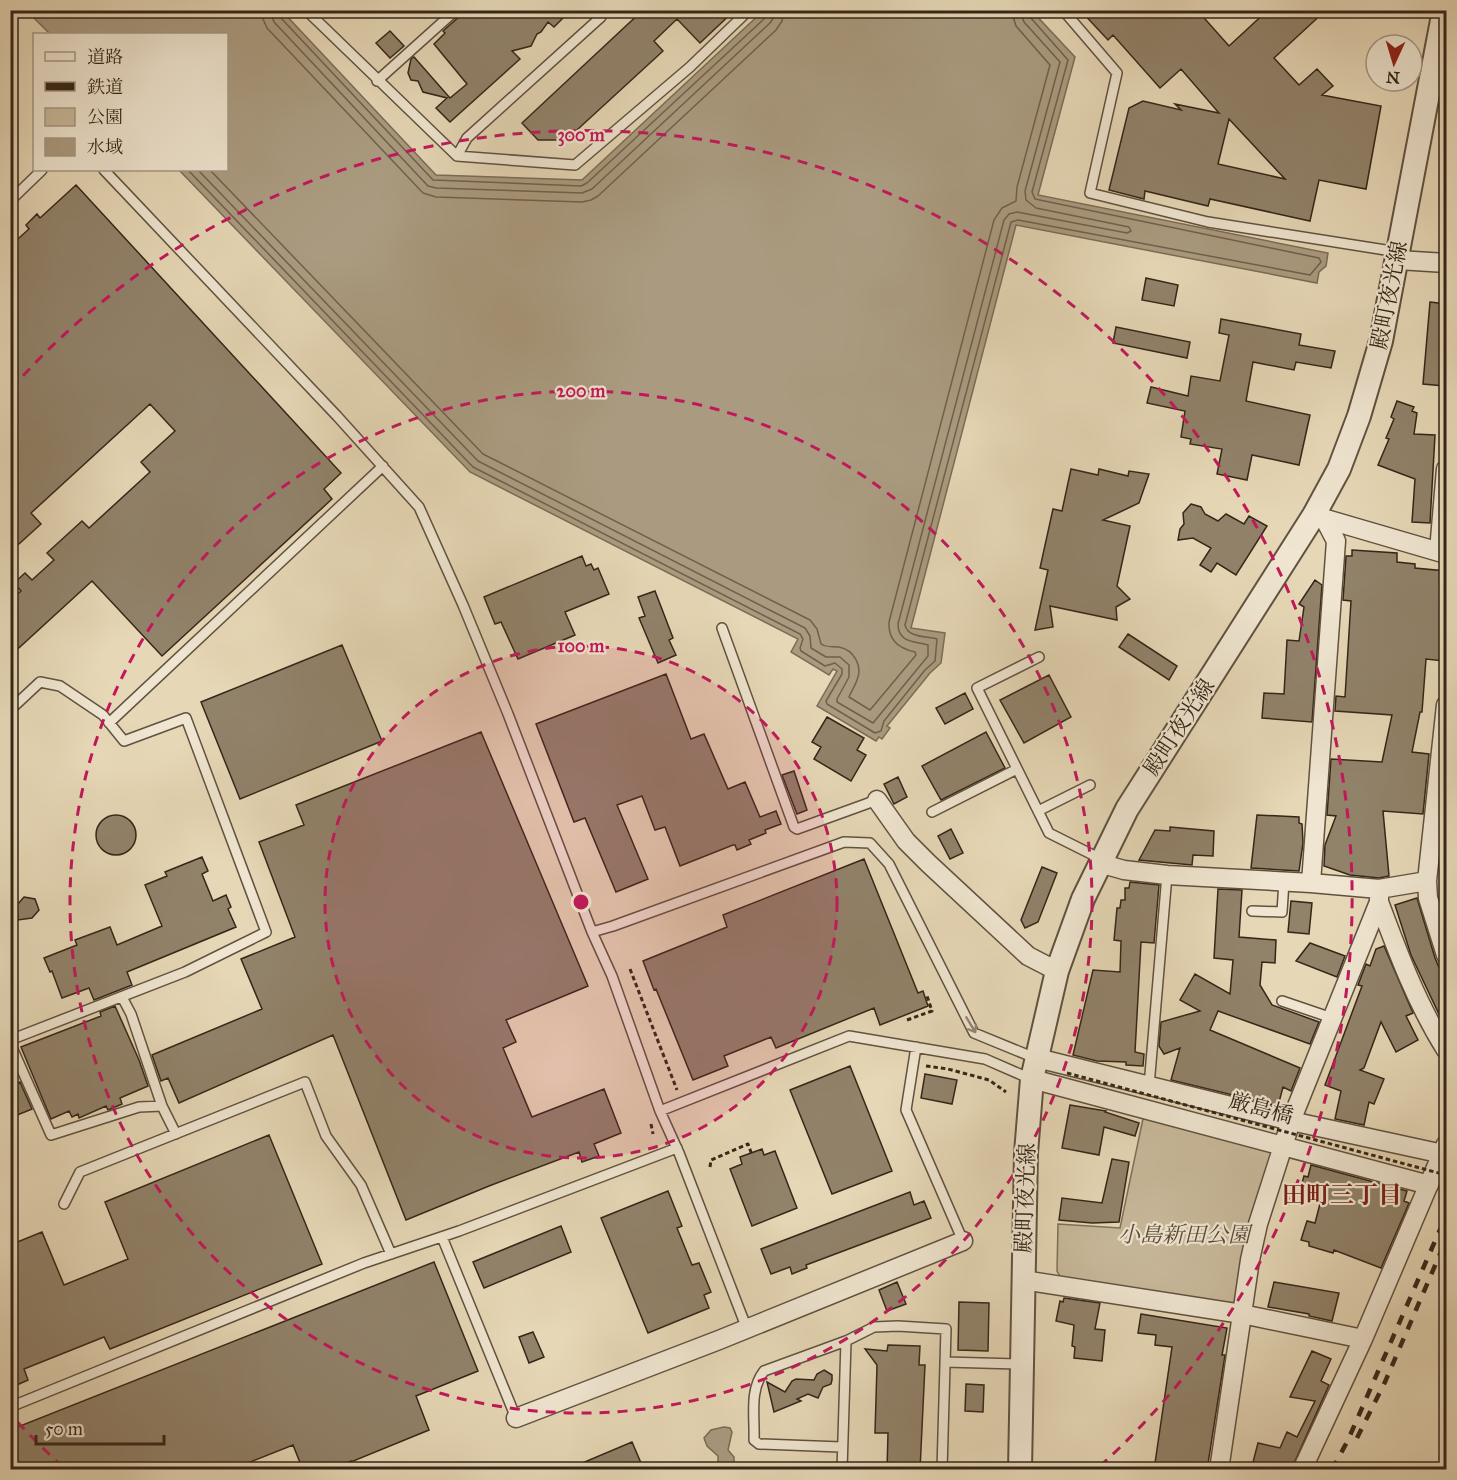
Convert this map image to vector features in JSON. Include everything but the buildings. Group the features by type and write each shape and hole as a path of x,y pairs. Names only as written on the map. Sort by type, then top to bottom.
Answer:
{"street":[{"name":"殿町夜光線","path":"1020,1470 1026,1153 1035,1069 1057,971 1083,899 1133,799 1320,517 1359,416 1381,342 1444,10"},
{"path":"1398,256 1446,263"},
{"path":"1320,517 1443,552 1446,469"},
{"path":"1311,883 1336,541 1320,517"},
{"path":"1446,705 1444,757 1427,881 1428,898 1446,955"},
{"path":"877,800 906,841 936,871 1028,956 1057,971"},
{"path":"1100,861 1132,872 1311,883 1379,895 1427,881"},
{"path":"1219,1470 1250,1260 1258,1224 1291,1120 1379,895"},
{"path":"1379,895 1413,988 1446,1050"},
{"path":"1035,1069 1149,1086 1291,1120 1445,1149 1363,1339 1302,1470"},
{"path":"1035,1069 1282,1146 1429,1185"},
{"path":"516,1418 747,1329 963,1241"},
{"path":"1023,1280 1242,1314 1363,1339"}],"lane":[{"path":"306,10 457,156 575,165 690,68 749,10"},
{"path":"377,81 456,10"},
{"path":"457,156 467,138 601,17 602,10"},
{"path":"1062,10 1117,73 1090,193 1208,222 1398,256"},
{"path":"10,201 41,171"},
{"path":"105,171 419,507 472,627 592,932 612,976 660,1111 677,1148 747,1329"},
{"path":"109,723 382,466"},
{"path":"722,628 794,826 797,829 877,800"},
{"path":"1039,657 977,688 1049,833 1100,861"},
{"path":"10,710 40,682 60,686 103,715 124,741 186,718 266,932 185,972 10,1042 51,1135 139,1107 162,1106"},
{"path":"932,812 1017,769"},
{"path":"1038,811 1090,785"},
{"path":"592,932 844,842 870,843 889,864 974,1033 1035,1069"},
{"path":"1149,1086 1167,875"},
{"path":"1252,911 1282,912 1284,881"},
{"path":"122,997 131,1014 162,1106 176,1134"},
{"path":"1282,1001 1332,1018"},
{"path":"660,1111 849,1036 1035,1069"},
{"path":"916,1047 906,1110 963,1241"},
{"path":"64,1204 80,1172 305,1082 326,1136 361,1185 391,1254"},
{"path":"10,1407 364,1263 442,1237 677,1148"},
{"path":"442,1237 451,1254 516,1418"},
{"path":"841,1447 759,1444 754,1440 754,1390 757,1380 764,1371 846,1341 874,1327 946,1329 942,1470"},
{"path":"842,1470 846,1341"},
{"path":"945,1362 1022,1364"}],"path":[{"path":"630,969 676,1089"},
{"path":"907,1020 932,1011 927,996"},
{"path":"924,1066 948,1069 989,1080 1006,1092"},
{"name":"厳島橋","path":"1067,1073 1446,1175"},
{"path":"710,1167 711,1160 748,1144 752,1155"}],"green space":[{"name":"小島新田公園","path":"1144,1114 1275,1148 1238,1301 1230,1308 1061,1278 1057,1271 1058,1224 1120,1228"}],"water":[{"path":"27,11 282,11 436,175 582,180 763,11 1032,11 1075,57 1038,195 1328,253 1326,266 1319,272 1317,283 1016,225 911,628 945,633 941,663 930,673 887,726 890,728 882,739 879,737 876,741 817,706 837,671 833,669 829,675 791,652 798,639 470,472 180,171 228,171 228,33 49,33"},
{"path":"730,1428 732,1432 728,1450 734,1457 734,1462 727,1469 720,1468 718,1456 707,1446 704,1438 711,1430"}],"railway":[{"path":"1332,1470 1348,1440 1446,1216"},
{"path":"1357,1438 1385,1382 1446,1240"}],"district":[{"name":"田町三丁目","path":"1342,1195"}]}
